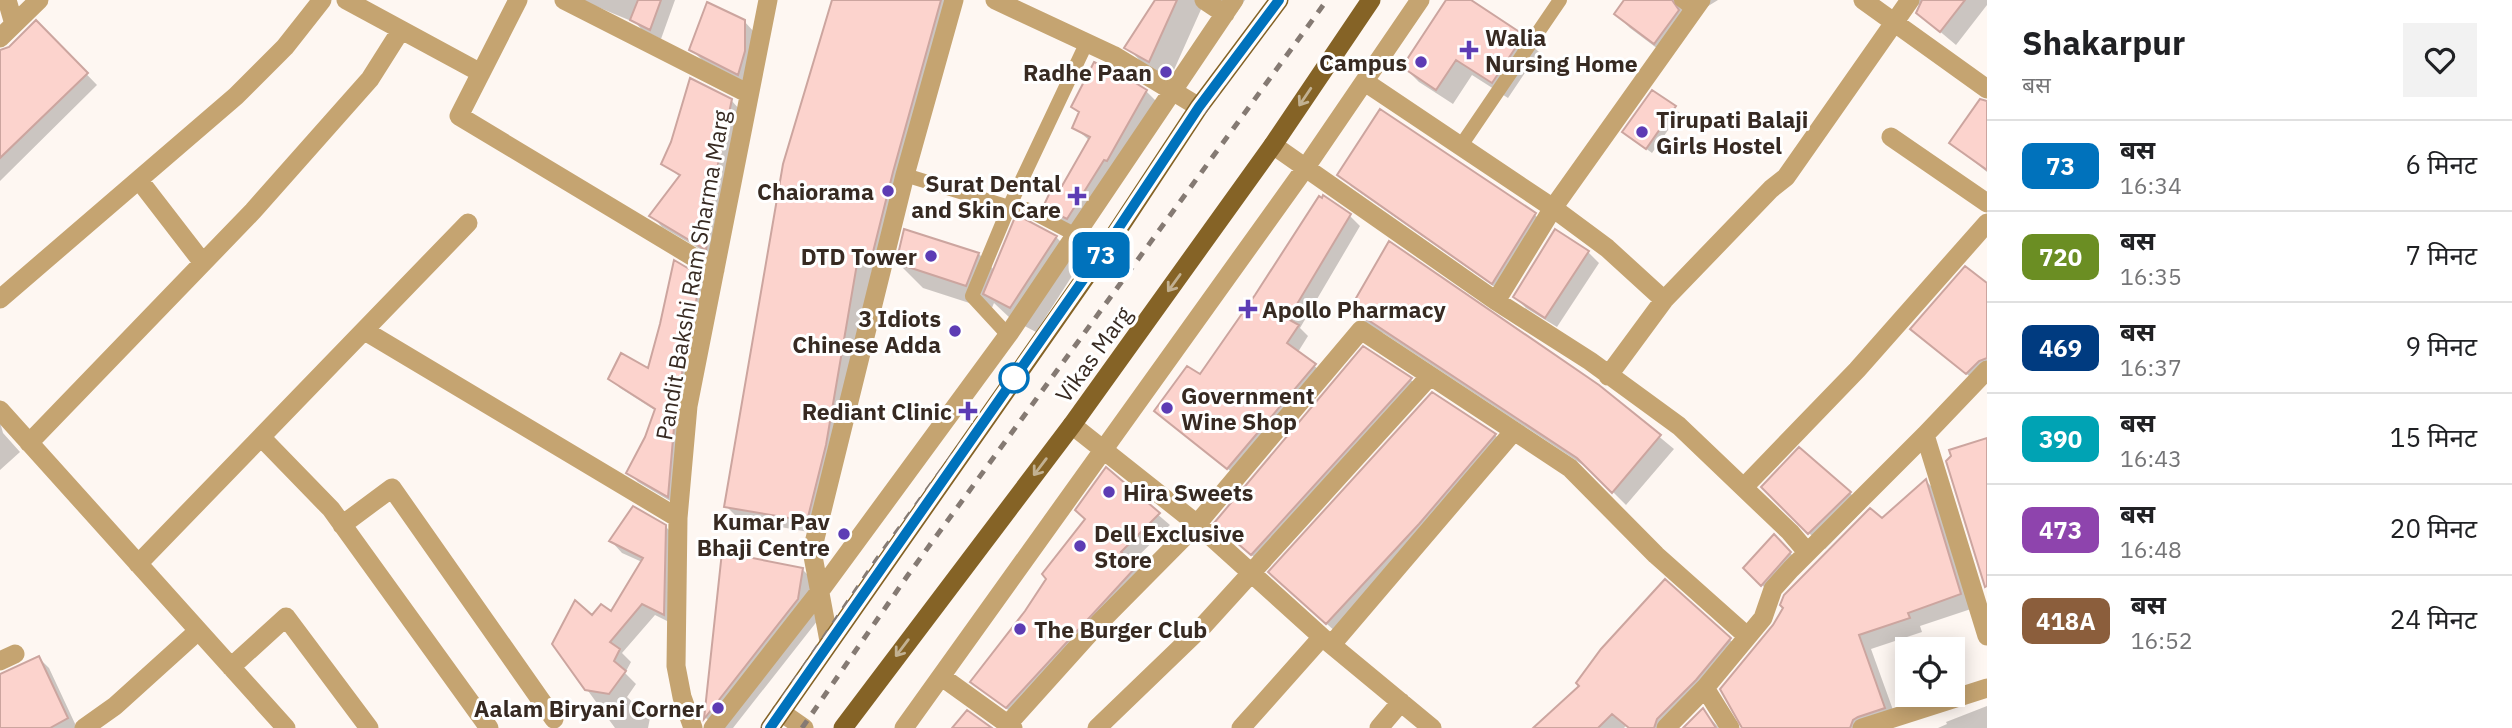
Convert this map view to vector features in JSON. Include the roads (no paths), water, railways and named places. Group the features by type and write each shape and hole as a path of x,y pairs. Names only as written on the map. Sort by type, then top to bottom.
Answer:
{"main road":[{"path":"775,720 1106,247 1199,107 1279,0"},
{"name":"Vikas Marg","path":"843,728 1072,425 1273,145 1371,0"}],"street":[{"path":"7,0 7,31"},
{"path":"7,31 39,0"},
{"path":"0,299 236,96 285,47 322,0"},
{"path":"346,0 481,73"},
{"path":"518,0 459,117 715,270"},
{"path":"564,0 749,94"},
{"name":"Pandit Bakshi Ram Sharma Marg","path":"692,727 676,666 678,518 688,406 768,0"},
{"path":"829,641 812,551 905,175 954,0"},
{"path":"995,0 1026,7 1199,107"},
{"path":"713,728 820,591 1008,335 1229,7 1204,0"},
{"path":"904,728 1306,167 1420,0"},
{"path":"1863,0 1987,89"},
{"path":"1608,376 1664,300 1770,189 1786,177 1910,0"},
{"path":"1496,301 1553,208 1692,3"},
{"path":"29,443 253,211 370,79 401,30"},
{"path":"1364,82 1553,208 1607,248 1664,300"},
{"path":"1891,137 1987,203"},
{"path":"1273,145 1496,301 1590,361 1679,426 1790,532 1807,552"},
{"path":"139,180 203,263"},
{"path":"138,564 468,223"},
{"path":"1744,487 1857,370 1987,223"},
{"path":"942,677 1011,726 1099,623 1197,524 1361,330 1570,468 1656,555 1748,636"},
{"path":"365,331 678,518"},
{"path":"1666,728 1705,688 1763,618 1773,589 1987,370"},
{"path":"1097,728 1203,626 1430,376"},
{"path":"0,411 286,728"},
{"path":"1072,425 1197,524 1432,728"},
{"path":"1241,728 1328,640 1514,431"},
{"path":"1926,435 1987,636"},
{"path":"261,437 331,509 489,728"},
{"path":"342,525 392,488 554,719"},
{"path":"231,667 286,617 369,728"},
{"path":"84,728 115,706 198,631"},
{"path":"1705,688 1730,728"},
{"path":"1862,728 1987,688"},
{"path":"1379,728 1401,702"},
{"path":"1893,728 1918,710"},
{"path":"775,720 804,728"}],"lane":[{"path":"1460,147 1560,0"},
{"path":"1008,335 972,296 1009,207 1086,44"},
{"path":"905,175 1009,207 1027,209 1076,235"}],"railway":[{"path":"763,728 880,555 1285,0"},
{"path":"802,728 908,575 1327,0"}],"place":[{"name":"Walia Nursing Home","path":"1469,50"},
{"name":"Campus","path":"1421,62"},
{"name":"Radhe Paan","path":"1166,72"},
{"name":"Tirupati Balaji Girls Hostel","path":"1642,132"},
{"name":"Chaiorama","path":"888,191"},
{"name":"Surat Dental and Skin Care","path":"1077,196"},
{"name":"DTD Tower","path":"931,256"},
{"name":"Apollo Pharmacy","path":"1248,309"},
{"name":"3 Idiots Chinese Adda","path":"955,331"},
{"name":"Government Wine Shop","path":"1167,408"},
{"name":"Rediant Clinic","path":"968,411"},
{"name":"Hira Sweets","path":"1109,492"},
{"name":"Kumar Pav Bhaji Centre","path":"844,534"},
{"name":"Dell Exclusive Store","path":"1080,546"},
{"name":"The Burger Club","path":"1020,629"},
{"name":"Aalam Biryani Corner","path":"718,708"}]}
